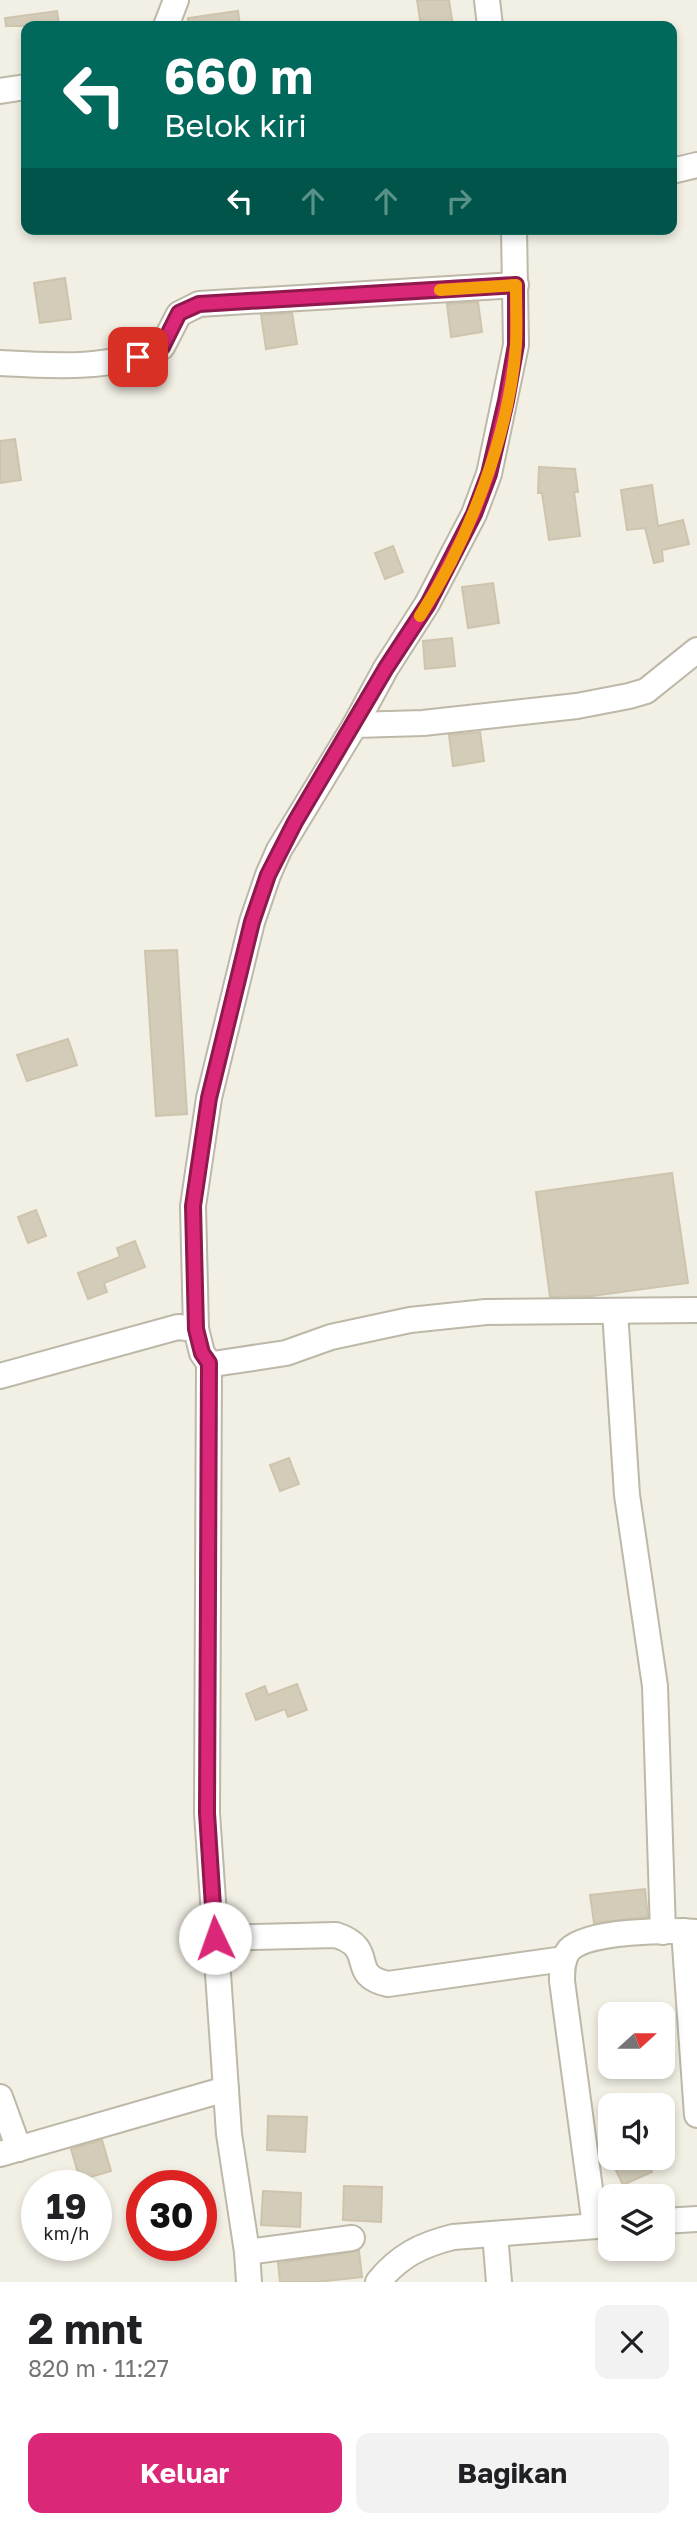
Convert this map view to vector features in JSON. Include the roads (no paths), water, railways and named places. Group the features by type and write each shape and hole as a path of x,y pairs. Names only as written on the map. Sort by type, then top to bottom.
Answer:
{"street":[{"path":"168,21 176,0"},
{"path":"487,0 489,21"},
{"path":"0,91 21,88"},
{"path":"677,170 697,165"},
{"path":"249,2282 229,2134 207,1813 209,1363 202,1353 196,1329 193,1206 209,1098 252,922 268,875 279,850 355,725 386,668 428,604 474,514 489,474 516,345 514,235"},
{"path":"0,363 46,366 138,357 162,347 179,313 199,304 516,285"},
{"path":"355,725 423,723 577,706 629,696 646,691 697,650"},
{"path":"209,1363 286,1353 331,1337 410,1320 486,1312 697,1310"},
{"path":"615,1311 627,1495 655,1686 695,2055 697,2115"},
{"path":"0,1376 178,1326 196,1329"},
{"path":"598,2195 562,1981 564,1959 576,1945 593,1939 681,1932"},
{"path":"215,1938 337,1935 352,1940 359,1947 367,1974 374,1981 388,1984 564,1959"},
{"path":"0,2097 9,2151 226,2089"},
{"path":"675,2220 697,2219"},
{"path":"378,2282 405,2255 428,2243 453,2237 598,2225"},
{"path":"495,2234 499,2282"},
{"path":"247,2252 352,2238"}]}
